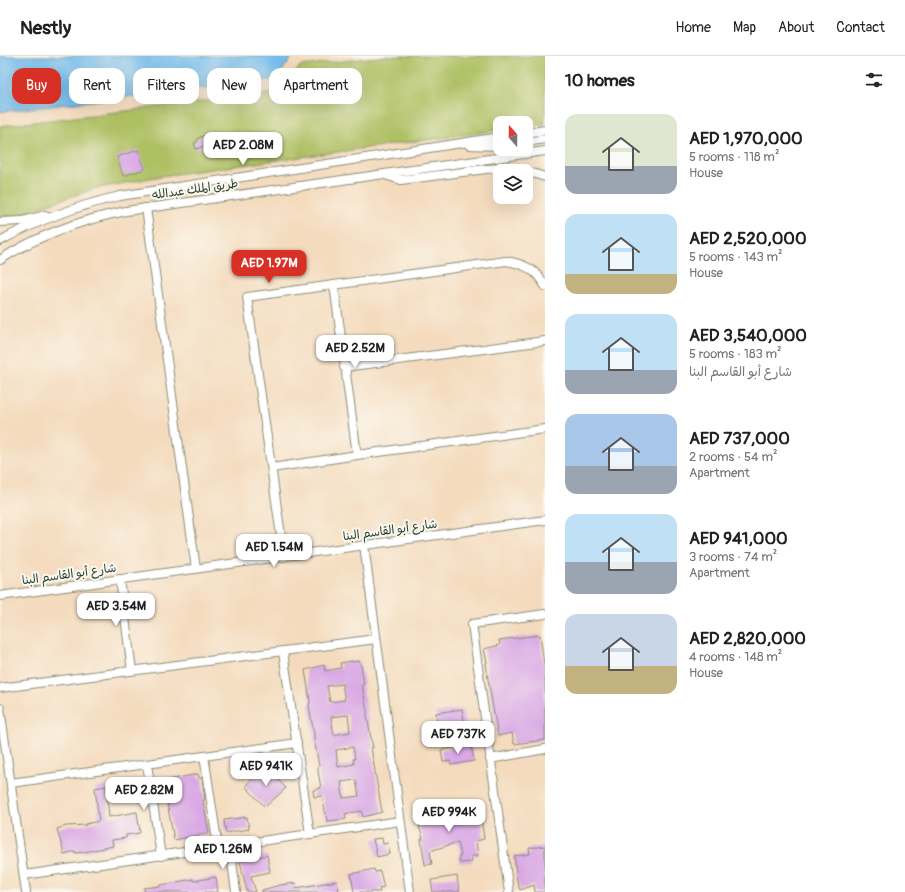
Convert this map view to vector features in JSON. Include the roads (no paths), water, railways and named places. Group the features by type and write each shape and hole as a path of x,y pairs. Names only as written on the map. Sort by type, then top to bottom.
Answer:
{"street":[{"path":"533,132 545,130"},
{"name":"طريق الملك عبدالله","path":"0,241 19,230 67,210 102,200 145,191 493,138"},
{"path":"533,141 545,139"},
{"path":"451,144 493,146"},
{"name":"طريق الملك عبدالله","path":"0,260 32,242 69,226 96,217 146,208 545,151"},
{"path":"382,174 401,180 493,168"},
{"path":"533,174 545,177"},
{"path":"146,208 196,569"},
{"path":"0,222 22,221 67,210"},
{"path":"284,556 247,297 506,261 520,263 534,271 545,286"},
{"path":"334,285 357,455"},
{"path":"344,367 545,341"},
{"path":"272,468 545,428"},
{"name":"شارع أبو القاسم البنا","path":"0,596 545,520"},
{"path":"364,546 410,892"},
{"path":"120,579 132,671"},
{"path":"509,892 472,624 545,614"},
{"path":"0,688 376,639"},
{"path":"283,652 310,834"},
{"path":"0,708 26,892"},
{"path":"11,783 297,743"},
{"path":"490,759 545,749"},
{"path":"204,756 218,847"},
{"path":"147,764 161,856"},
{"path":"24,876 400,821"},
{"path":"230,846 236,892"}],"water":[{"path":"0,56 293,56 284,68 269,68 269,80 261,81 261,68 207,68 207,87 199,88 199,68 133,68 133,96 125,97 125,68 69,68 69,104 0,112"}]}
